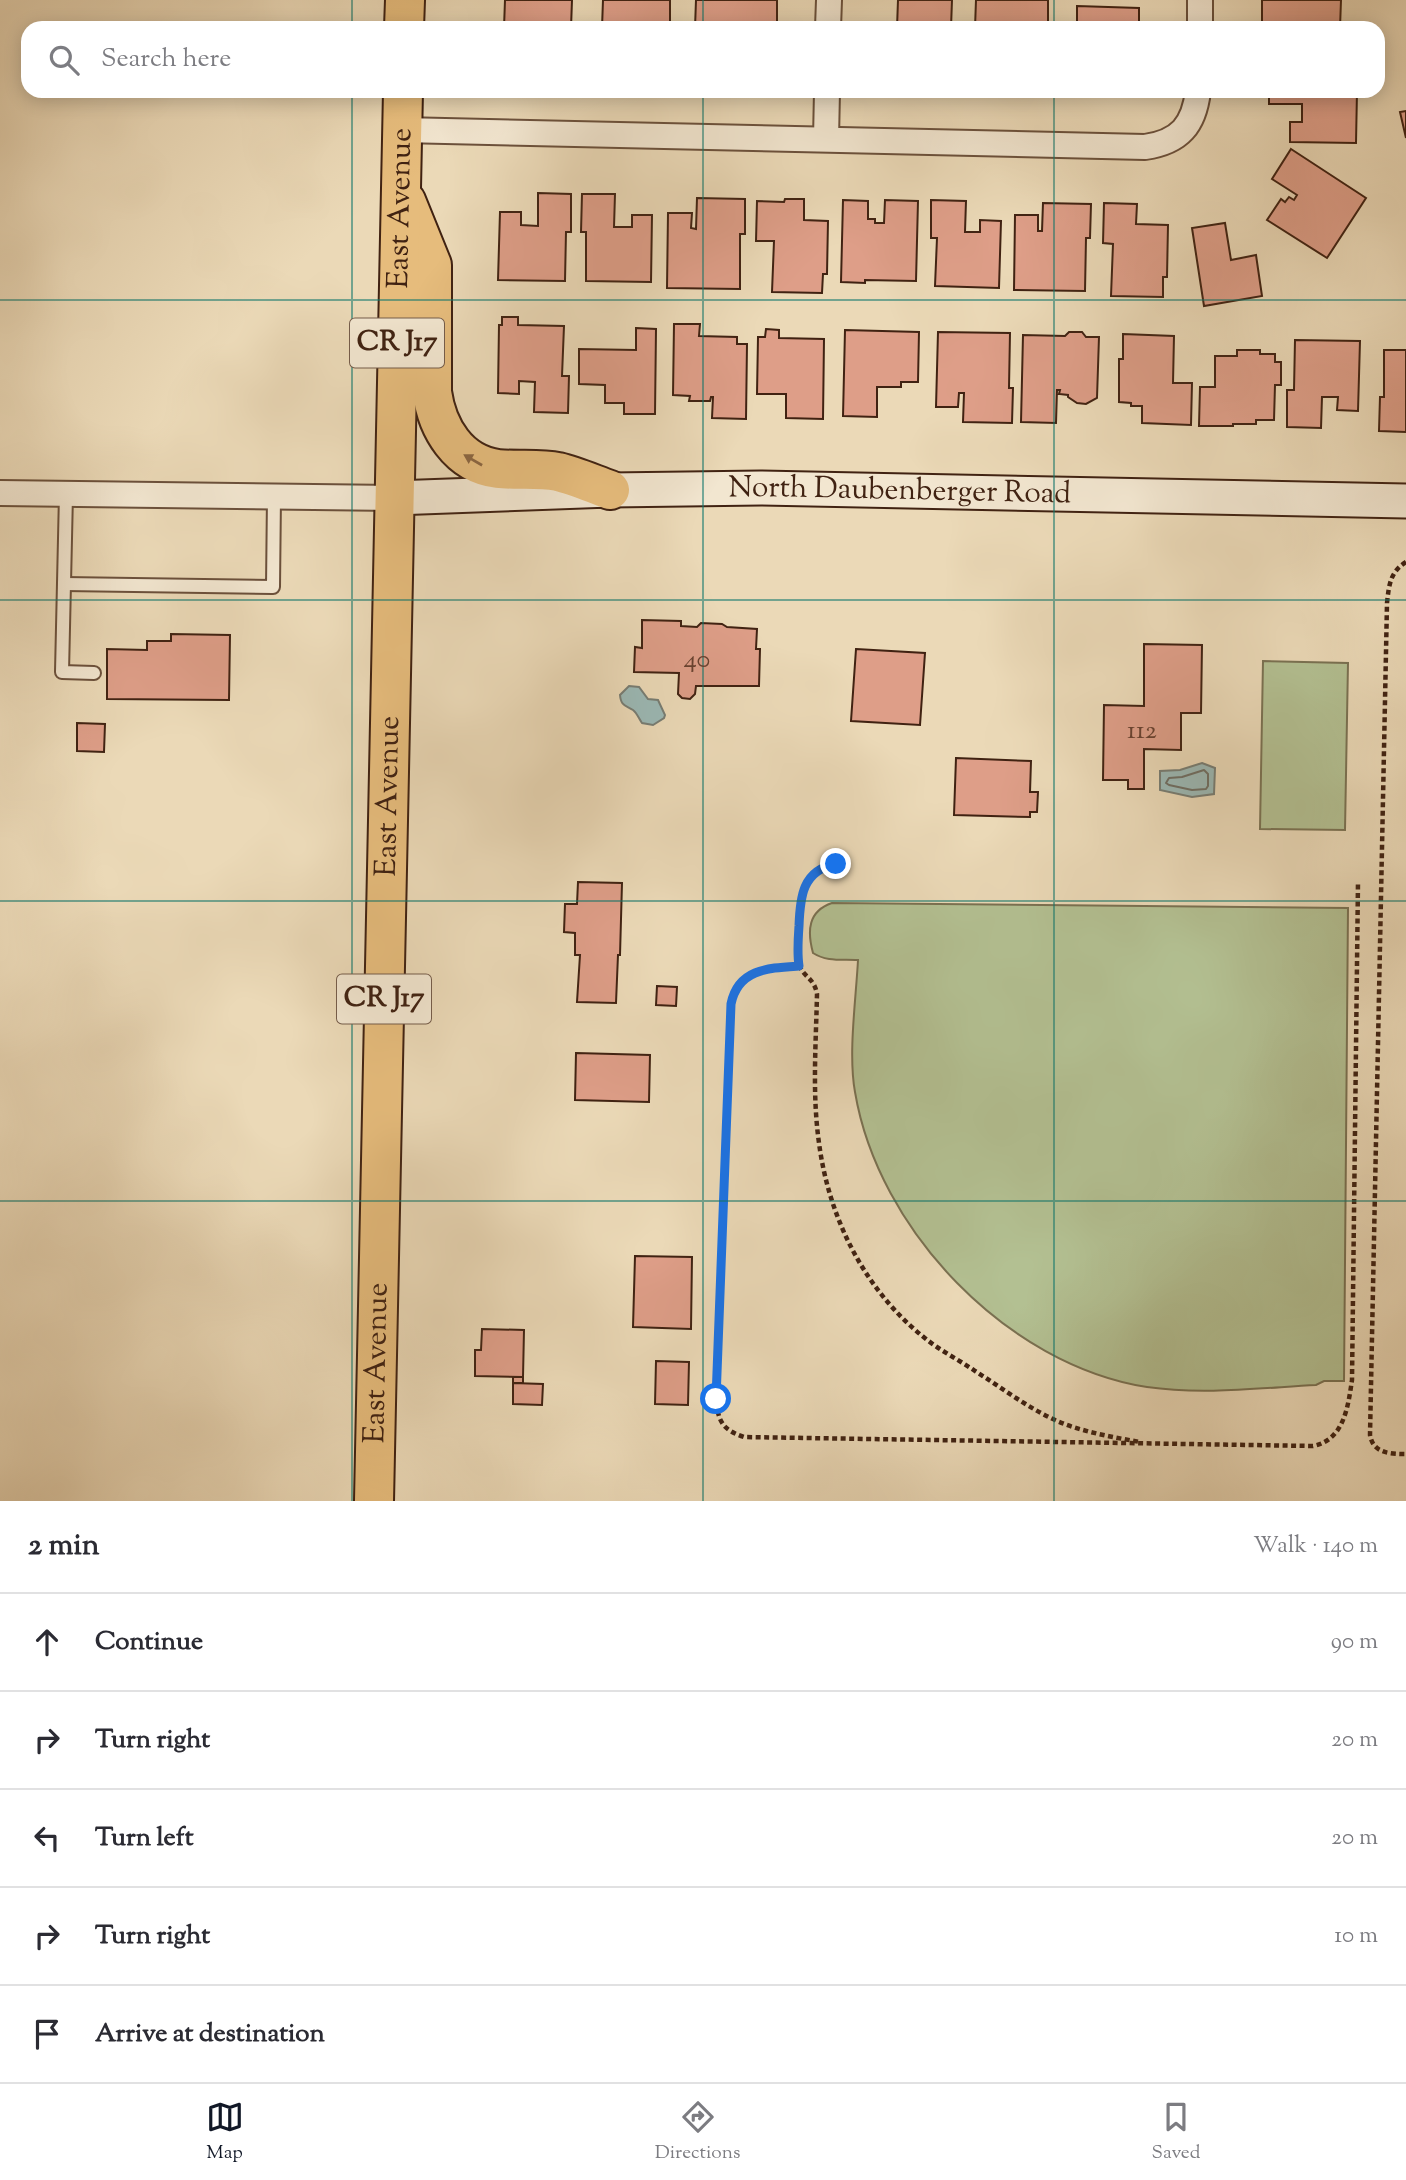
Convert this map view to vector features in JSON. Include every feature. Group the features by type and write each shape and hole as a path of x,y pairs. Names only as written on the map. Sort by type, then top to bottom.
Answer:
{"main road":[{"path":"404,21 405,0"},
{"name":"East Avenue","path":"374,1501 403,98"},
{"path":"401,188 432,265 432,392 443,431 459,451 482,466 556,472 610,490"}],"street":[{"path":"828,21 829,0"},
{"path":"1200,0 1200,21"},
{"path":"826,139 827,98"},
{"path":"402,130 1145,147 1163,144 1182,133 1193,116 1197,98"},
{"name":"North Daubenberger Road","path":"394,498 610,490 761,488 1406,501"},
{"path":"0,493 394,498"}],"lane":[{"path":"66,494 62,672 94,673"},
{"path":"64,584 273,587 274,496"}],"path":[{"path":"1406,562 1393,573 1388,587 1387,603 1370,1435 1376,1448 1389,1453 1406,1454"},
{"path":"836,864 824,867 813,875 804,887 800,902 798,957 799,966 811,979 817,994 816,1098 818,1141 825,1180 853,1254 899,1315 927,1339 1020,1400 1057,1420 1099,1434 1151,1445"},
{"path":"799,966 759,972 743,979 733,991 716,1399 720,1420 725,1428 744,1437 1313,1446 1331,1439 1343,1419 1352,1380 1358,881"}],"green space":[{"path":"1263,661 1348,663 1345,830 1260,829"},
{"path":"832,903 1348,908 1344,1381 1231,1390 1189,1390 1147,1387 1095,1374 1046,1351 999,1320 957,1283 921,1240 891,1193 868,1143 853,1077 852,1044 858,960 824,958 813,953 811,945 810,930 814,917 818,911"}],"water":[{"path":"629,686 639,687 648,699 658,700 664,718 653,725 642,723 634,711 621,701 620,695"},
{"path":"1202,763 1215,768 1214,794 1192,797 1160,790 1160,771 1180,770"}],"building":[{"path":"505,0 572,0 571,21 504,21"},
{"path":"603,0 670,0 670,21 602,21"},
{"path":"696,0 777,0 777,21 695,21"},
{"path":"898,0 952,0 951,21 897,21"},
{"path":"976,0 1048,0 1048,21 975,21"},
{"path":"1262,0 1341,0 1340,21 1262,21"},
{"path":"1077,6 1139,8 1139,21 1077,21"},
{"path":"1269,98 1357,98 1356,143 1290,142 1290,122 1302,122 1302,104 1269,104"},
{"path":"1406,111 1406,138 1400,112"},
{"path":"1291,149 1366,198 1327,258 1267,220 1281,199 1285,202 1289,197 1294,200 1297,195 1272,179"},
{"path":"538,193 571,194 571,232 566,232 565,281 498,280 500,212 521,212 521,225 538,226"},
{"path":"582,194 615,194 614,227 632,227 632,215 652,215 651,282 586,281 586,232 581,232"},
{"path":"697,198 745,199 745,234 740,234 740,289 667,288 668,213 692,213 691,228 696,229"},
{"path":"785,199 804,199 804,220 828,221 827,274 823,274 822,293 772,292 774,241 756,241 757,201 784,202"},
{"path":"843,200 868,201 868,219 875,219 875,223 884,223 885,200 918,201 916,281 841,282"},
{"path":"931,200 966,201 965,232 980,232 980,220 1001,221 999,288 935,286 937,238 931,238"},
{"path":"1043,203 1091,204 1090,238 1086,238 1085,291 1014,290 1015,215 1038,215 1038,231 1042,231"},
{"path":"1104,203 1137,204 1136,224 1168,225 1167,277 1163,277 1163,297 1111,296 1113,244 1103,243"},
{"path":"1225,223 1231,260 1256,255 1262,296 1204,306 1192,228"},
{"path":"502,317 518,317 518,325 564,326 562,376 569,376 568,413 534,412 535,382 519,381 519,394 498,393 499,325 502,325"},
{"path":"674,324 700,324 699,336 737,337 737,344 747,344 746,419 712,418 713,397 710,401 689,401 690,396 673,395"},
{"path":"636,328 656,329 655,414 624,414 624,403 605,403 605,385 579,384 579,349 636,350"},
{"path":"766,329 779,330 779,338 824,339 823,419 786,418 786,394 757,394 758,337 765,337"},
{"path":"845,330 919,332 918,382 901,382 901,387 877,387 877,417 843,416"},
{"path":"938,332 1010,333 1009,388 1013,388 1012,423 963,422 964,393 959,393 958,407 936,407"},
{"path":"1069,332 1082,332 1086,337 1099,337 1097,398 1086,404 1077,403 1068,395 1059,394 1060,390 1057,390 1056,423 1021,422 1023,335 1065,336"},
{"path":"1123,334 1174,336 1173,383 1192,383 1191,425 1142,423 1142,406 1119,402 1119,359 1123,359"},
{"path":"1295,340 1360,341 1358,411 1337,410 1338,397 1322,397 1321,428 1287,427 1287,390 1294,390"},
{"path":"1237,350 1260,350 1260,354 1275,354 1275,362 1281,362 1281,385 1275,385 1274,420 1256,420 1256,424 1233,426 1199,426 1200,387 1215,387 1215,356 1237,356"},
{"path":"1384,350 1406,350 1406,432 1379,431 1380,397 1384,397"},
{"path":"642,620 681,621 681,626 697,627 701,623 757,629 756,649 760,649 759,686 696,686 695,694 690,699 682,698 678,694 679,673 634,672 635,647 642,648"},
{"path":"171,634 230,635 229,700 107,699 107,649 147,650 147,641 171,641"},
{"path":"1144,644 1202,645 1201,713 1181,713 1181,750 1144,749 1144,789 1128,789 1128,780 1103,780 1104,705 1144,706"},
{"path":"856,649 925,653 920,725 851,721"},
{"path":"77,723 105,724 104,752 77,751"},
{"path":"956,758 1031,761 1030,792 1038,792 1037,812 1030,812 1030,817 954,815"},
{"path":"578,882 622,883 616,1003 577,1002 580,955 575,955 575,933 564,932 565,904 577,904"},
{"path":"657,986 677,987 676,1006 656,1005"},
{"path":"576,1053 650,1055 649,1102 575,1100"},
{"path":"635,1256 692,1257 691,1329 633,1327"},
{"path":"482,1329 524,1330 523,1377 475,1376 475,1350 481,1350"},
{"path":"656,1361 689,1362 688,1405 655,1404"},
{"path":"513,1377 523,1377 523,1383 513,1383"},
{"path":"513,1383 543,1384 542,1405 513,1404"}],"route":[{"path":"716,1399 733,991 743,979 759,972 799,966 800,902 804,887 813,875 824,867 836,864"}]}
